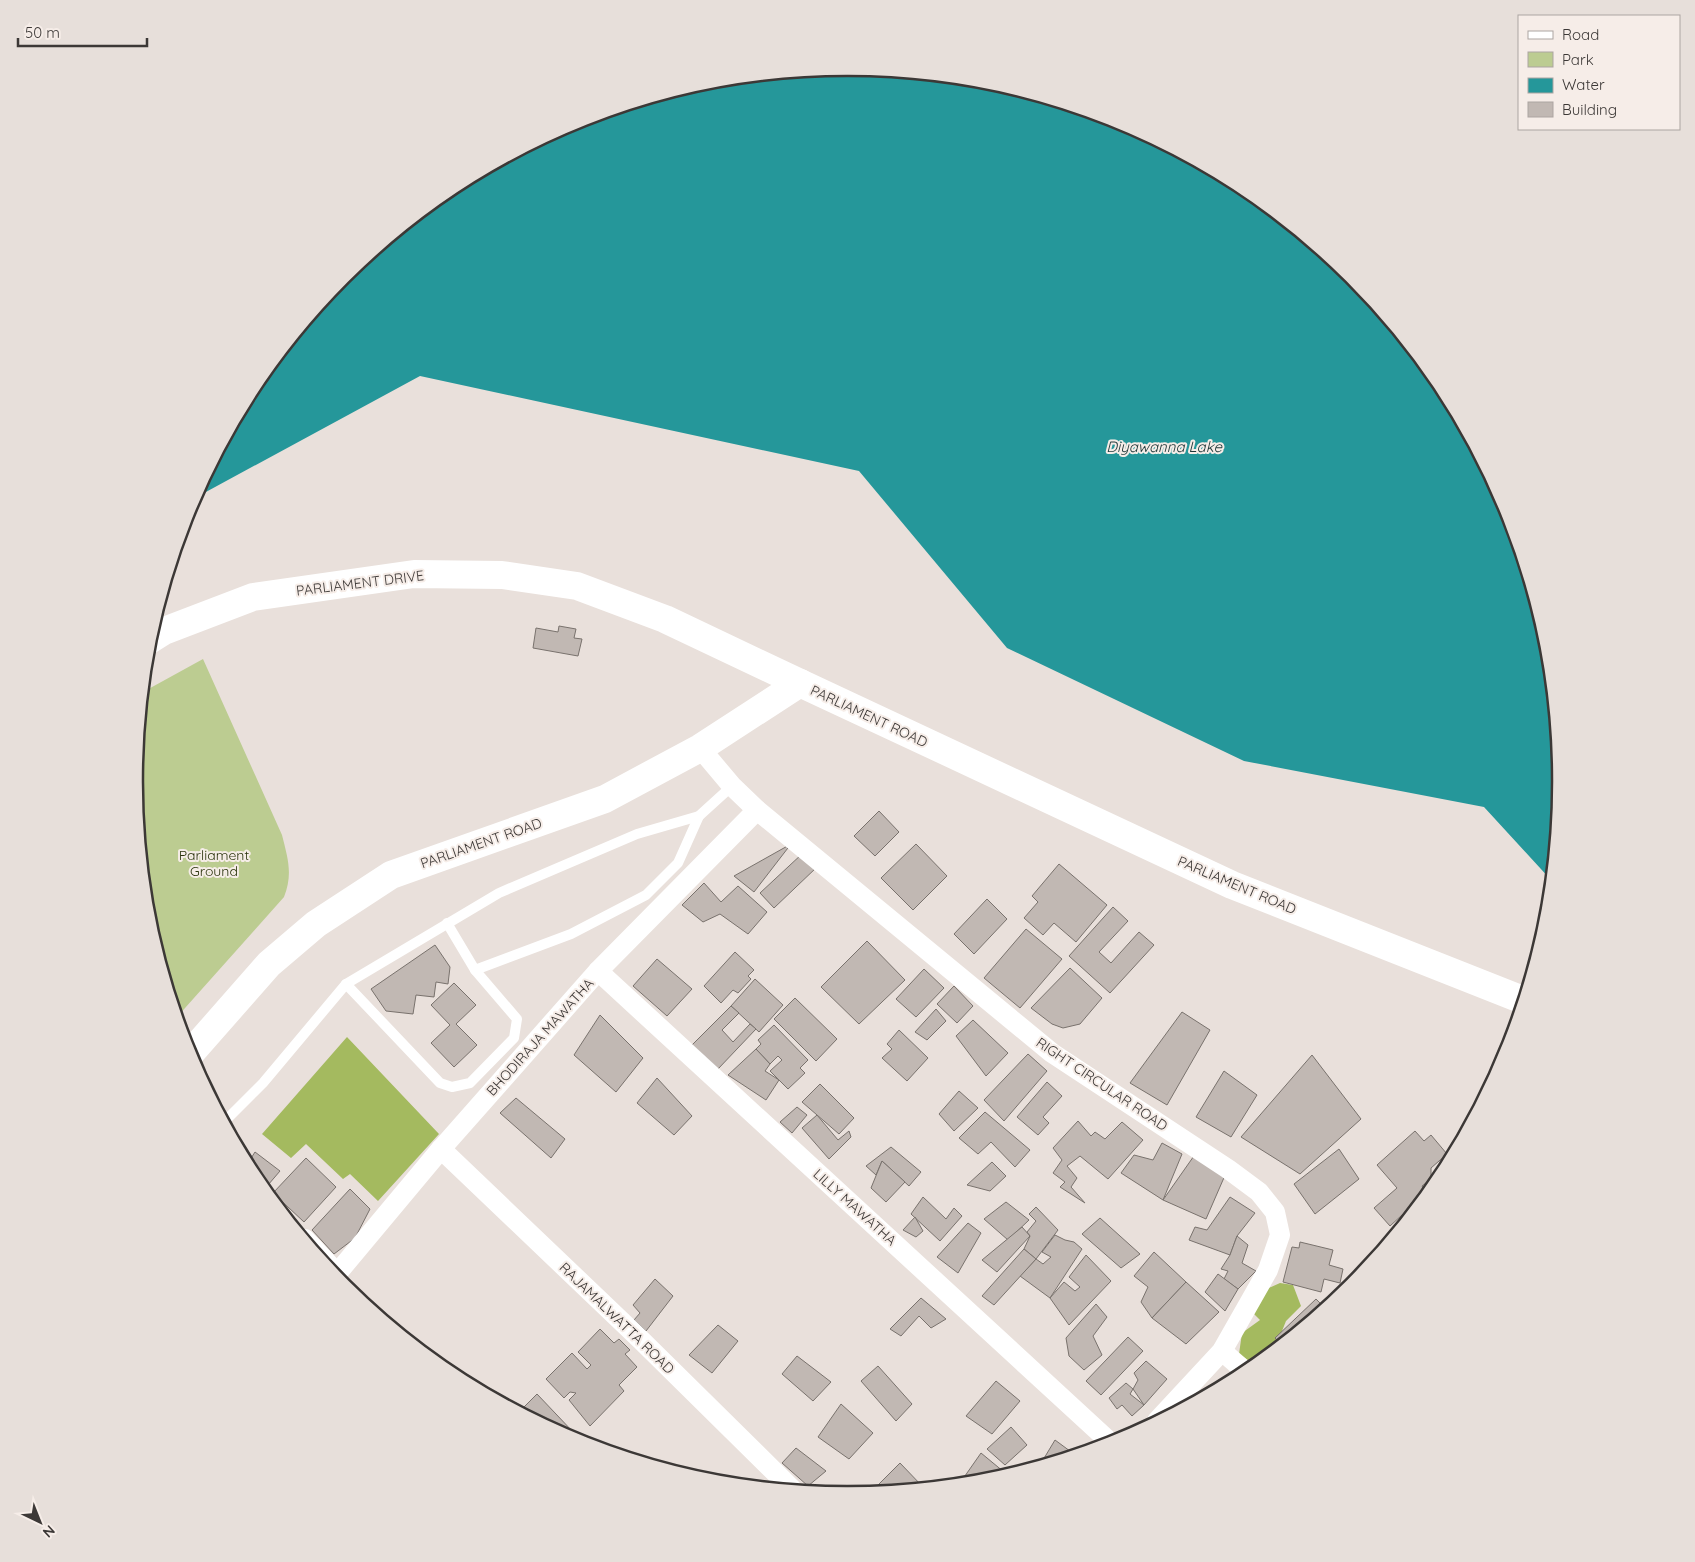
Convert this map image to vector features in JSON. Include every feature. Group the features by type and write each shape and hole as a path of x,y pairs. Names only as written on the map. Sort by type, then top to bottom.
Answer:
{"main road":[{"name":"PARLIAMENT DRIVE","path":"158,635 253,597 414,574 502,575 577,586 665,619 800,683"},
{"name":"PARLIAMENT ROAD","path":"195,1048 269,964 316,924 391,875 605,799 700,748 800,683 1232,885 1518,998"}],"street":[{"name":"RIGHT CIRCULAR ROAD","path":"700,748 732,786 757,810 1052,1053 1259,1192 1275,1212 1280,1235 1268,1270 1222,1350 1169,1407"},
{"name":"BHODIRAJA MAWATHA","path":"340,1270 441,1149 598,972 757,810"},
{"name":"LILLY MAWATHA","path":"598,972 1105,1436"},
{"name":"RAJAMALWATTA ROAD","path":"441,1149 641,1340 786,1483"},
{"path":"1222,1350 1240,1366"}],"lane":[{"path":"475,970 571,934 646,895 678,863 699,816 732,786"},
{"path":"228,1118 263,1083 346,984 499,893 637,834 699,816"},
{"path":"346,984 440,1083 452,1087 470,1084 514,1038 517,1019 475,970 447,923"}],"green space":[{"name":"Parliament Ground","path":"203,659 282,835 288,859 289,874 284,897 181,1012 156,918 144,827 144,735 149,689"},
{"path":"347,1037 439,1134 378,1201 350,1174 343,1179 306,1144 291,1158 262,1134"},
{"path":"1280,1283 1293,1285 1301,1306 1286,1321 1279,1338 1248,1360 1239,1354 1242,1333 1260,1320 1252,1312 1262,1291"}],"water":[{"name":"Diyawanna Lake","path":"848,76 939,82 985,90 1030,100 1117,130 1159,149 1239,195 1277,222 1312,251 1346,283 1407,352 1458,429 1480,469 1499,511 1515,554 1539,644 1551,735 1551,827 1546,874 1484,807 1244,761 1007,648 859,471 420,376 204,493 237,429 262,389 288,352 349,283 418,222 456,195 536,149 578,130 665,100 710,90 756,82"}],"building":[{"path":"559,626 576,629 574,638 582,639 578,656 533,648 536,628 558,632"},
{"path":"879,811 899,832 875,856 854,836"},
{"path":"791,844 754,892 734,876"},
{"path":"916,844 947,876 913,910 881,878"},
{"path":"803,853 817,867 774,908 760,893"},
{"path":"1059,864 1107,905 1076,942 1054,923 1043,935 1024,918 1038,902 1032,896"},
{"path":"704,883 721,902 738,886 767,912 748,934 720,914 703,922 682,905"},
{"path":"987,899 1007,919 974,954 954,934"},
{"path":"1113,907 1128,921 1099,952 1111,963 1139,932 1154,945 1110,993 1069,956"},
{"path":"1026,929 1062,959 1020,1008 984,978"},
{"path":"867,941 905,980 859,1024 821,987"},
{"path":"435,945 450,967 448,984 436,982 434,997 416,995 413,1014 386,1011 371,989"},
{"path":"735,952 754,970 748,976 751,979 738,993 733,990 721,1003 704,986"},
{"path":"657,959 692,989 667,1016 633,986"},
{"path":"1070,968 1102,998 1080,1024 1063,1028 1052,1024 1031,1008"},
{"path":"924,969 944,988 916,1017 896,999"},
{"path":"755,979 783,1005 759,1032 731,1006"},
{"path":"454,983 476,1005 456,1024 477,1045 454,1067 431,1043 450,1025 431,1005"},
{"path":"954,986 973,1006 957,1023 937,1004"},
{"path":"795,998 837,1039 816,1061 774,1019"},
{"path":"731,1006 739,1013 722,1030 733,1042 750,1024 756,1029 718,1069 692,1045"},
{"path":"936,1009 946,1021 927,1040 915,1032"},
{"path":"1182,1012 1210,1030 1167,1105 1130,1083"},
{"path":"600,1015 643,1058 616,1092 574,1055"},
{"path":"973,1020 1008,1053 986,1076 956,1036"},
{"path":"774,1025 808,1060 800,1068 805,1073 788,1089 770,1071 782,1060 778,1056 770,1064 756,1049 761,1044 758,1040"},
{"path":"899,1030 928,1058 907,1081 882,1058 892,1049 887,1044"},
{"path":"756,1049 770,1064 765,1071 779,1080 766,1100 728,1075"},
{"path":"1028,1054 1047,1071 1004,1121 984,1100"},
{"path":"1312,1055 1361,1119 1300,1174 1241,1137"},
{"path":"1224,1071 1257,1095 1231,1137 1196,1117"},
{"path":"657,1078 692,1116 674,1135 637,1103"},
{"path":"1047,1082 1062,1096 1043,1117 1049,1123 1038,1135 1017,1117"},
{"path":"820,1084 854,1118 839,1134 802,1102"},
{"path":"959,1091 978,1108 954,1131 939,1114"},
{"path":"516,1098 565,1139 551,1158 500,1113"},
{"path":"797,1107 807,1115 792,1133 780,1122"},
{"path":"985,1112 1030,1150 1015,1167 991,1142 978,1154 959,1138"},
{"path":"817,1115 838,1140 849,1131 851,1137 829,1159 802,1128"},
{"path":"1078,1121 1091,1136 1095,1132 1105,1139 1122,1122 1143,1140 1108,1179 1080,1156 1067,1166 1077,1178 1071,1187 1085,1203 1060,1187 1065,1182 1053,1173 1062,1160 1053,1148"},
{"path":"1415,1131 1424,1141 1431,1135 1446,1153 1431,1168 1431,1176 1422,1186 1407,1210 1390,1226 1374,1208 1397,1188 1377,1165"},
{"path":"1162,1143 1182,1154 1163,1200 1121,1173 1134,1155 1153,1160"},
{"path":"891,1147 921,1172 909,1186 882,1161 876,1175 866,1166"},
{"path":"1339,1149 1359,1179 1315,1214 1294,1184"},
{"path":"255,1152 280,1171 269,1183 262,1173 252,1157"},
{"path":"1196,1153 1226,1173 1206,1219 1163,1200"},
{"path":"306,1158 336,1187 304,1222 282,1201 275,1191"},
{"path":"882,1161 905,1182 886,1202 871,1188"},
{"path":"992,1162 1006,1176 990,1191 967,1185"},
{"path":"350,1189 370,1209 355,1238 334,1254 312,1230"},
{"path":"923,1197 946,1219 954,1208 962,1216 940,1241 911,1214"},
{"path":"1230,1197 1255,1213 1237,1236 1230,1255 1189,1240 1195,1227 1207,1230"},
{"path":"1006,1202 1029,1220 1008,1240 984,1219"},
{"path":"1036,1207 1058,1230 1036,1259 1024,1249 1030,1236 1027,1232 1036,1221 1029,1214"},
{"path":"915,1217 923,1231 916,1237 903,1230"},
{"path":"1100,1218 1140,1254 1121,1268 1082,1234"},
{"path":"968,1223 981,1233 958,1273 937,1257"},
{"path":"1022,1227 1030,1236 997,1272 982,1260"},
{"path":"1055,1235 1074,1242 1082,1249 1050,1298 1020,1276 1036,1259 1043,1264 1051,1257 1042,1252"},
{"path":"1237,1236 1248,1245 1242,1263 1256,1271 1238,1289 1224,1279 1228,1271 1221,1269 1230,1255"},
{"path":"1300,1242 1333,1250 1329,1265 1343,1269 1340,1283 1324,1279 1321,1292 1283,1282 1292,1247 1299,1248"},
{"path":"1024,1249 1036,1259 994,1305 982,1296"},
{"path":"1154,1252 1186,1282 1152,1318 1141,1302 1148,1287 1134,1276"},
{"path":"1086,1255 1111,1281 1069,1325 1050,1298 1064,1282 1075,1291 1080,1287 1069,1277"},
{"path":"1218,1274 1238,1289 1225,1311 1205,1292"},
{"path":"655,1279 673,1296 646,1331 634,1320 640,1313 633,1305"},
{"path":"1186,1282 1219,1312 1186,1344 1152,1318"},
{"path":"921,1298 946,1319 931,1328 919,1316 901,1336 890,1329"},
{"path":"1316,1299 1320,1303 1277,1340 1275,1338"},
{"path":"1096,1304 1107,1317 1093,1336 1102,1355 1084,1370 1069,1356 1066,1338"},
{"path":"718,1325 738,1341 712,1373 689,1355"},
{"path":"600,1329 614,1343 619,1339 630,1350 625,1354 637,1367 619,1385 624,1391 590,1426 569,1400 576,1393 570,1392 564,1398 546,1379 572,1353 587,1369 591,1365 578,1352"},
{"path":"1128,1337 1143,1351 1101,1395 1086,1381"},
{"path":"797,1356 831,1382 813,1401 782,1374"},
{"path":"1146,1361 1167,1379 1144,1405 1133,1389 1138,1380 1134,1373"},
{"path":"878,1366 912,1404 896,1421 861,1381"},
{"path":"996,1381 1020,1401 992,1434 966,1416"},
{"path":"1126,1383 1133,1389 1130,1394 1144,1405 1132,1416 1122,1405 1117,1409 1109,1398"},
{"path":"537,1394 569,1428 536,1413 524,1407"},
{"path":"841,1404 873,1433 849,1459 818,1437"},
{"path":"1011,1427 1027,1445 1005,1465 987,1449"},
{"path":"1055,1440 1068,1450 1045,1457"},
{"path":"796,1448 826,1471 810,1484 806,1484 782,1463"},
{"path":"981,1453 1000,1469 985,1472 965,1475"},
{"path":"900,1463 918,1482 894,1484 878,1485"}]}
